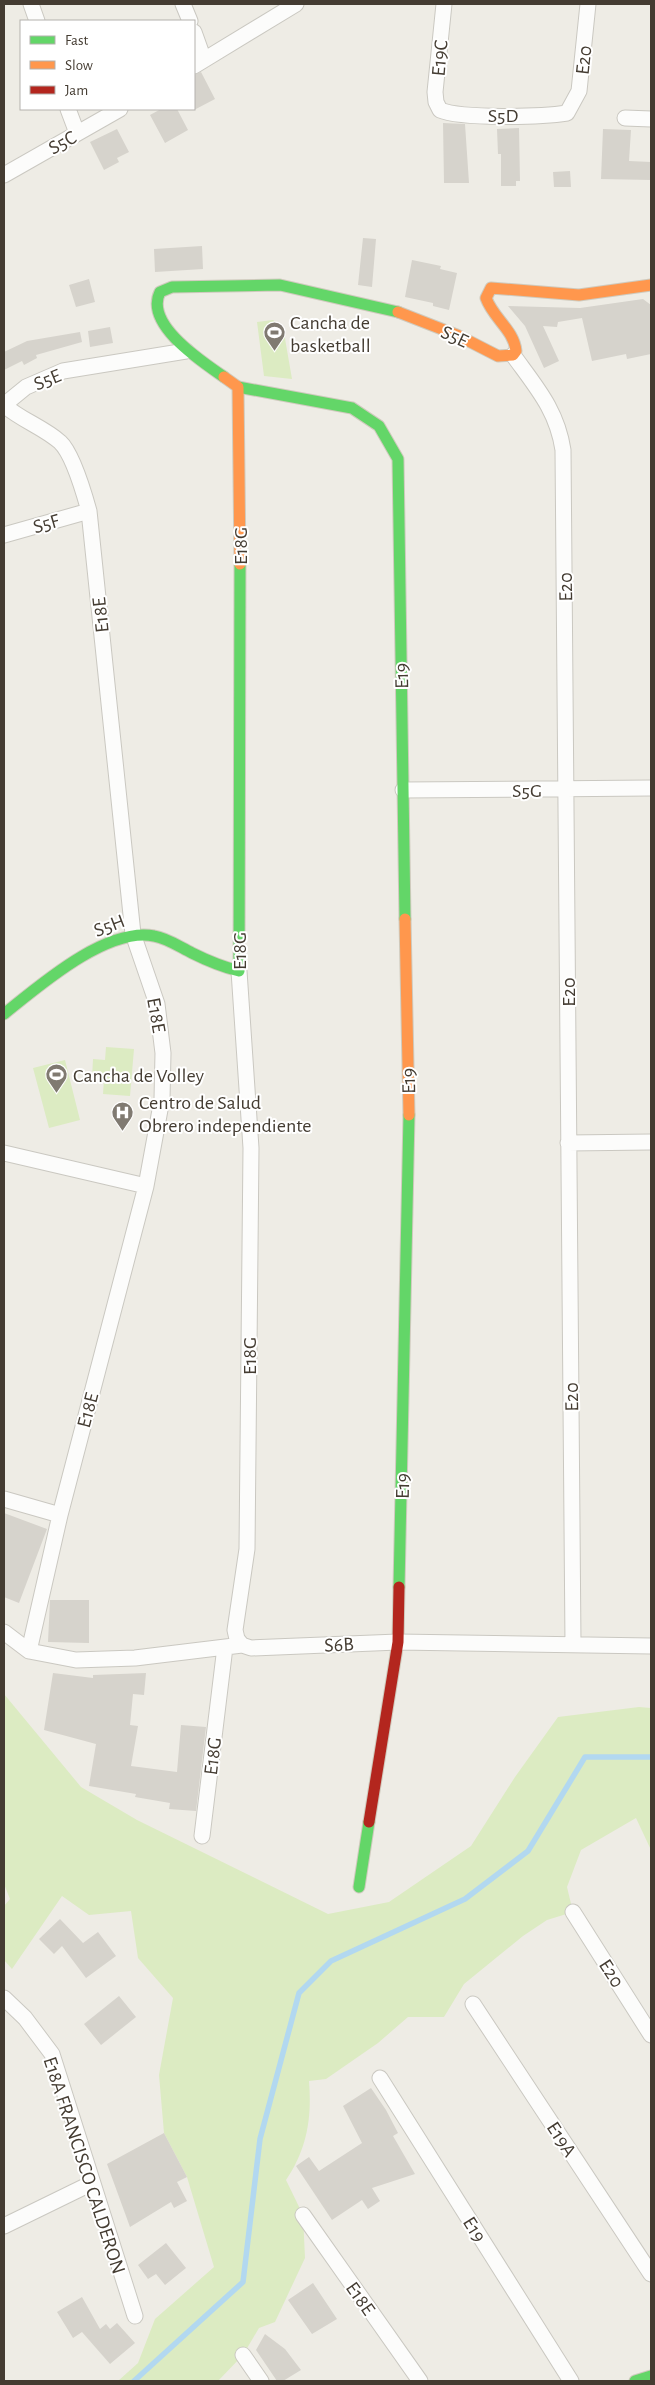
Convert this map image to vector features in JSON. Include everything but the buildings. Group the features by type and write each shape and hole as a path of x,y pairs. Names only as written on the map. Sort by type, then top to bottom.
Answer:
{"street":[{"path":"31,4 37,20"},
{"path":"183,4 190,20"},
{"path":"195,38 199,63 296,4"},
{"name":"E19C","path":"440,110 436,102 435,92 444,4"},
{"name":"E20","path":"567,112 579,91 588,4"},
{"path":"68,110 77,133"},
{"name":"S5C","path":"4,175 118,110"},
{"name":"S5D","path":"440,110 460,115 549,116 567,112"},
{"path":"625,118 651,120"},
{"name":"S5E","path":"4,405 26,387 63,371 186,351 156,310 156,300 160,292 172,287 280,286 403,313 457,335 498,356 513,355 516,350 515,340 489,306 486,298 491,288 579,295 651,285"},
{"path":"186,351 238,387"},
{"name":"E20","path":"513,355 553,412 560,429 563,450 568,790 568,1144 573,1644"},
{"name":"E19","path":"238,387 352,408 379,426 398,459 409,1143 398,1642 359,1887"},
{"name":"E18G","path":"238,387 240,504 239,971 251,1148 248,1548 235,1630 242,1645"},
{"name":"E18E","path":"4,405 17,417 39,427 61,443 79,478 89,511 133,934 157,1004 163,1053 162,1099 146,1186 60,1516 29,1651"},
{"name":"S5F","path":"4,535 89,511"},
{"name":"S5G","path":"403,790 651,788"},
{"name":"S5H","path":"4,1014 45,982 92,952 121,937 133,934 155,936 208,962 239,971"},
{"path":"568,1144 651,1142"},
{"path":"4,1153 146,1186"},
{"path":"4,1499 60,1516"},
{"path":"4,1632 29,1651"},
{"name":"S6B","path":"29,1651 76,1660 135,1658 242,1645 251,1648 398,1642 651,1646"},
{"name":"E18G","path":"202,1836 225,1647"},
{"name":"E20","path":"573,1912 651,2035"},
{"name":"E18A FRANCISCO CALDERON","path":"4,1998 25,2018 52,2054 135,2316"},
{"name":"E19A","path":"472,2004 651,2274"},
{"name":"E19","path":"380,2078 571,2381"},
{"path":"4,2226 92,2183"},
{"name":"E18E","path":"303,2215 420,2381"},
{"path":"243,2355 261,2381"},
{"path":"635,2381 651,2376"}],"green space":[{"name":"Cancha de basketball","path":"273,320 283,327 292,379 264,376 257,322"},
{"name":"Cancha de Volley","path":"106,1047 134,1049 130,1096 103,1094 104,1079 92,1078 93,1059 105,1060"},
{"name":"Cancha de Volley","path":"65,1060 80,1120 49,1128 33,1068"},
{"path":"4,1694 81,1787 137,1820 328,1914 389,1902 471,1846 515,1777 558,1717 639,1707 651,1708 651,1850 636,1818 581,1850 567,1887 573,1912 547,1920 523,1936 464,1984 444,2017 408,2017 378,2043 326,2079 309,2081 310,2108 306,2133 299,2157 286,2180 303,2215 305,2258 275,2322 259,2328 243,2355 218,2381 118,2381 138,2363 155,2319 214,2267 187,2177 164,2133 159,2075 173,1998 138,1958 131,1911 89,1915 62,1896 12,1969 4,1960 4,1906 10,1899 4,1884"}],"waterway":[{"path":"134,2381 243,2282 260,2139 299,1993 331,1961 465,1899 528,1851 585,1757 651,1757"}],"traffic: fast":[{"path":"224,377 189,352 167,329 160,317 157,304 160,292 172,287 280,285 398,312"},
{"path":"238,387 352,408 379,426 398,459 405,919"},
{"path":"4,1014 74,961 115,940 135,936 154,936 164,939 210,961 239,971 240,564"},
{"path":"399,1587 409,1115"},
{"path":"359,1887 369,1822"},
{"path":"635,2381 651,2376"}],"traffic: slow":[{"path":"398,312 457,335 498,356 513,355 516,351 511,337 493,312 486,298 491,288 579,295 651,285"},
{"path":"224,377 238,387 240,564"},
{"path":"405,919 409,1115"}],"traffic: jam":[{"path":"369,1822 398,1642 399,1587"}],"place":[{"name":"Cancha de basketball","path":"274,352"},
{"name":"Cancha de Volley","path":"57,1094"},
{"name":"Centro de Salud Obrero independiente","path":"123,1132"}]}
